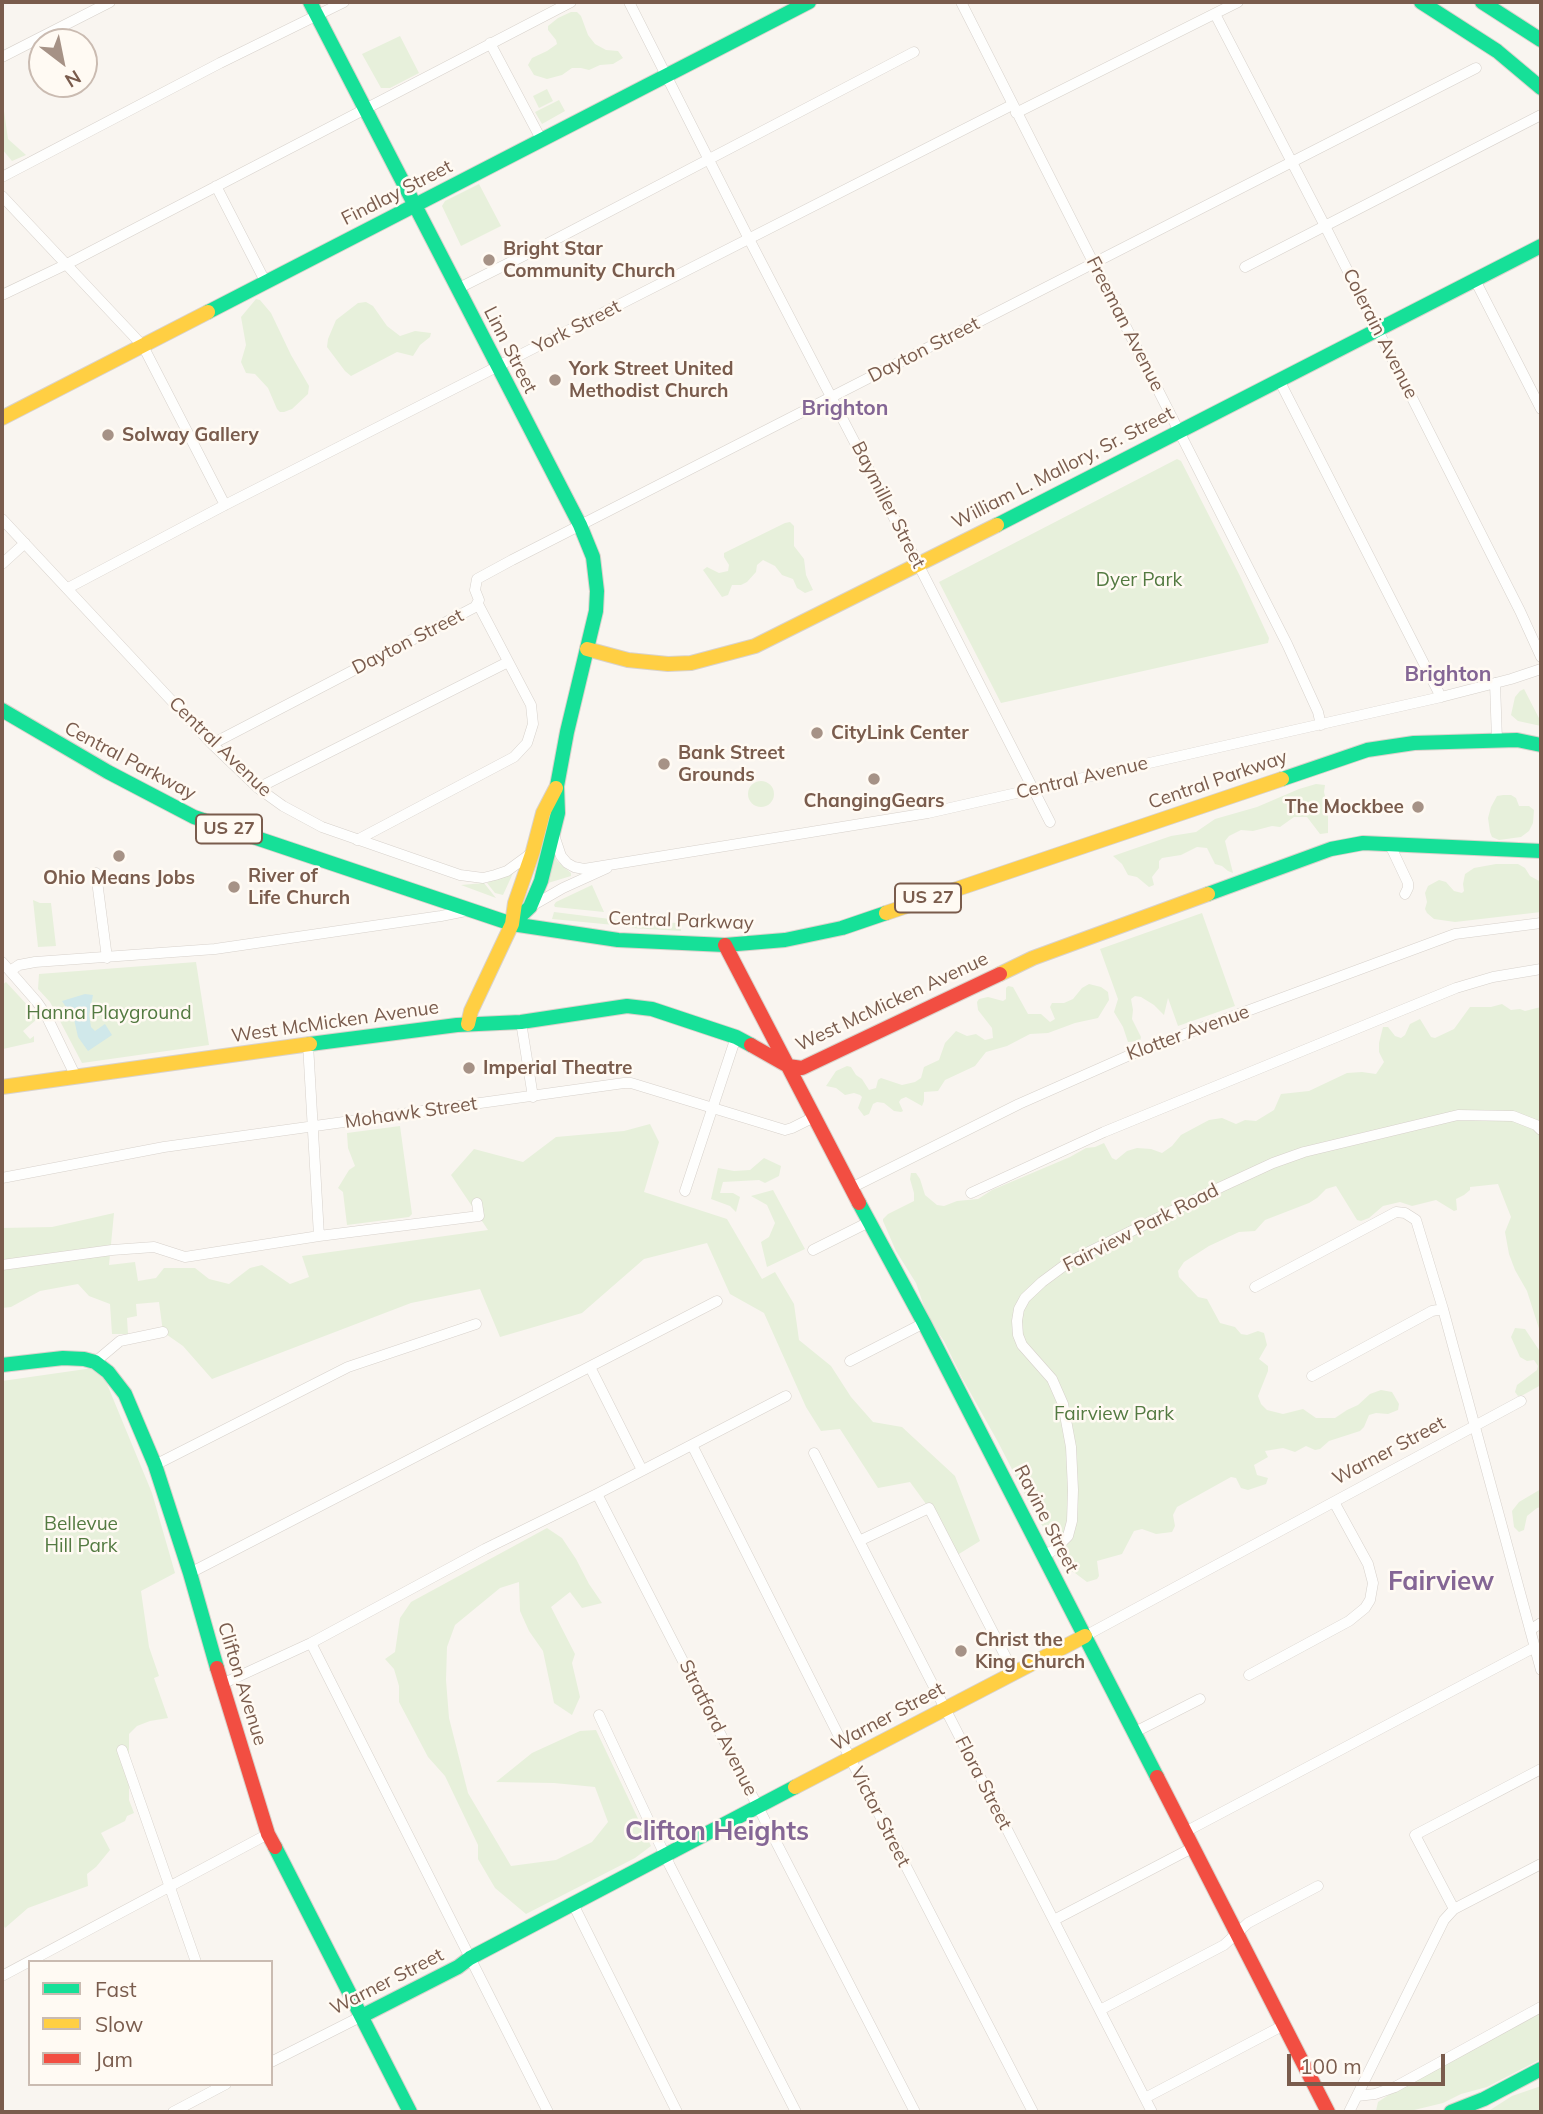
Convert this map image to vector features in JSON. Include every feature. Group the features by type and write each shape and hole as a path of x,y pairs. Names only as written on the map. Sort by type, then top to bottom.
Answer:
{"main road":[{"name":"Findlay Street","path":"2,418 809,2"},
{"path":"1421,2 1496,51 1541,88"},
{"path":"1482,2 1541,40"},
{"name":"Linn Street","path":"314,8 580,525 593,557 596,611 557,786"},
{"name":"William L. Mallory, Sr. Street","path":"587,649 628,660 691,663 730,654 779,635 1541,246"},
{"name":"Central Parkway","path":"2,710 75,754 194,817 512,924 618,940 725,945 785,940 862,922 1367,750 1414,743 1497,740 1517,740 1541,745"},
{"path":"512,924 530,907 541,881 558,813 557,786"},
{"path":"468,1024 471,1011 512,924 515,904 543,813 557,786"},
{"name":"West McMicken Avenue","path":"2,1087 308,1044 468,1024 521,1022 627,1006 639,1006 736,1037 788,1066 802,1068 1033,958 1331,849 1355,844 1541,851"},
{"name":"Ravine Street","path":"725,945 1136,1732 1192,1848 1328,2112"},
{"path":"2,1365 72,1357 95,1362"},
{"name":"Clifton Avenue","path":"95,1362 114,1378 125,1394 155,1465 268,1834 410,2112"},
{"name":"Warner Street","path":"362,2016 1084,1636"},
{"path":"1451,2112 1484,2099 1541,2068"}],"street":[{"path":"2,57 110,2"},
{"path":"2,177 220,63 314,8 344,2"},
{"path":"2,295 67,264 571,2"},
{"name":"Baymiller Street","path":"629,2 1050,822"},
{"name":"Freeman Avenue","path":"961,2 1287,644 1318,712 1321,725"},
{"name":"York Street","path":"68,588 225,505 749,239 1238,2"},
{"name":"Colerain Avenue","path":"1215,13 1541,657"},
{"path":"490,43 542,141"},
{"path":"457,289 914,52"},
{"name":"Dayton Street","path":"212,744 475,607 479,596 475,590 477,579 1476,68"},
{"path":"1245,267 1541,115"},
{"path":"216,186 266,283"},
{"path":"2,196 143,345 225,505"},
{"path":"1475,280 1541,409"},
{"path":"1279,380 1441,697"},
{"name":"Central Avenue","path":"2,519 212,744 258,788 299,817 460,875 483,878 507,870 533,851"},
{"path":"2,564 25,543"},
{"path":"357,840 514,757 531,734 531,705 478,604"},
{"path":"258,788 508,662"},
{"name":"Central Avenue","path":"554,831 561,856 574,867 584,869 928,813 1441,697 1541,669"},
{"path":"1495,683 1497,740"},
{"path":"1390,845 1408,883 1405,894"},
{"name":"Central Avenue","path":"530,907 563,888 617,864"},
{"path":"96,873 107,958"},
{"path":"10,971 19,965 35,962 215,949 472,910"},
{"name":"Klotter Avenue","path":"851,1188 1019,1104 1139,1051 1455,934 1541,923"},
{"path":"2,962 46,1015 76,1077"},
{"path":"971,1193 1115,1127 1456,988 1493,976 1541,969"},
{"path":"521,1022 533,1097"},
{"path":"685,1191 736,1037"},
{"path":"308,1044 319,1236"},
{"name":"Mohawk Street","path":"2,1178 164,1147 631,1083 785,1130 814,1117"},
{"name":"Fairview Park Road","path":"1043,1556 1054,1550 1068,1536 1072,1521 1073,1490 1071,1447 1063,1404 1052,1379 1022,1345 1018,1335 1019,1309 1025,1298 1042,1282 1069,1262 1091,1251 1221,1187 1304,1152 1458,1115 1513,1116 1536,1125 1541,1130"},
{"path":"2,1265 154,1247 185,1257 319,1236 478,1216 477,1203"},
{"path":"1255,1287 1396,1212 1405,1213 1416,1220 1443,1309 1541,1670"},
{"path":"813,1250 869,1222"},
{"path":"190,1573 717,1301"},
{"path":"1312,1376 1432,1311 1443,1309"},
{"path":"850,1361 924,1323"},
{"path":"155,1465 348,1367 476,1324"},
{"path":"95,1362 120,1341 163,1332"},
{"path":"590,1367 642,1469"},
{"path":"222,1684 311,1643 485,1549 786,1396"},
{"name":"Warner Street","path":"1084,1636 1521,1401"},
{"name":"Victor Street","path":"692,1445 1033,2112"},
{"name":"Flora Street","path":"814,1453 1152,2112"},
{"name":"Stratford Avenue","path":"597,1494 915,2112"},
{"path":"1249,1675 1349,1622 1370,1600 1373,1590 1372,1574 1334,1502"},
{"path":"859,1541 929,1508 1014,1673"},
{"path":"1530,1630 1541,1623"},
{"path":"311,1643 548,2112"},
{"path":"1185,1832 1535,1647"},
{"path":"1136,1732 1200,1699"},
{"path":"599,1715 665,1855 796,2112"},
{"path":"122,1749 195,1960"},
{"path":"1454,1909 1415,1835 1541,1769"},
{"path":"32,1960 268,1834"},
{"path":"1054,1920 1192,1848"},
{"path":"1349,2112 1439,1928 1449,1913 1541,1864"},
{"path":"1100,2010 1224,1945 1248,1923 1318,1886"},
{"path":"573,1904 677,2112"},
{"path":"2,1976 28,1962"},
{"path":"1357,2095 1375,2094 1395,2087 1541,2007"},
{"name":"Warner Street","path":"273,2061 362,2016"},
{"path":"1145,2098 1284,2025"},
{"path":"173,2112 222,2086"}],"green space":[{"path":"571,12 577,12 581,16 588,35 595,44 606,50 618,51 623,58 613,64 600,65 589,70 572,68 562,75 547,79 534,75 528,65 532,58 557,44 548,26"},
{"path":"400,36 419,73 390,88 381,88 362,54"},
{"path":"547,89 553,101 539,108 533,96"},
{"path":"2,97 8,139 26,155 12,161 2,149"},
{"path":"559,100 565,111 542,124 535,112"},
{"path":"479,184 501,226 461,246 442,206 445,201"},
{"path":"256,299 271,313 309,386 308,394 292,409 284,412 277,409 268,388 255,374 246,373 241,362 246,345 241,317"},
{"path":"366,302 373,306 387,326 400,336 415,331 431,333 413,356 397,352 351,376 327,347 328,339 336,320 358,303"},
{"name":"Dyer Park","path":"1177,459 1181,461 1239,574 1269,638 1268,643 1001,703 939,582"},
{"path":"790,522 794,526 794,546 804,559 806,575 813,590 805,593 797,588 793,579 782,575 775,566 763,560 747,582 732,585 728,595 722,597 703,570 707,567 719,573 728,571 729,565 724,553"},
{"path":"1524,689 1541,726 1518,721 1511,715 1515,697"},
{"path":"761,781 770,785 774,794 770,803 761,807 752,803 748,794 752,785"},
{"path":"1316,784 1325,785 1328,833 1320,834 1307,817 1294,817 1280,827 1241,830 1225,841 1233,873 1215,864 1207,848 1197,847 1181,855 1162,858 1152,877 1154,885 1149,887 1137,877 1128,875 1122,864 1113,856 1171,836 1196,832 1215,819 1257,807"},
{"path":"1511,795 1516,798 1519,806 1529,806 1534,810 1533,823 1529,831 1521,837 1499,840 1492,837 1488,818 1497,796"},
{"path":"554,855 571,876 548,883"},
{"path":"1518,864 1541,882 1541,912 1455,922 1434,919 1427,913 1425,893 1428,886 1439,880 1446,882 1454,891 1462,893 1465,874 1474,868"},
{"path":"514,871 503,895 495,893 487,883"},
{"path":"484,883 496,898 461,885"},
{"path":"592,885 604,912 555,907 556,902"},
{"path":"33,900 51,903 56,946 38,947"},
{"path":"554,912 618,920 614,925 552,919"},
{"path":"1202,913 1235,1006 1178,1026 1168,998 1164,1015 1154,1005 1135,996 1131,999 1132,1019 1141,1037 1140,1041 1128,1042 1114,1012 1118,999 1100,949"},
{"path":"636,921 678,923 681,931 631,928"},
{"name":"Hanna Playground","path":"196,962 209,1045 82,1063 50,1002 38,989 39,974"},
{"path":"6,982 31,1009 36,1020 23,1031 30,1039 34,1036 34,1042 3,1049 2,985"},
{"path":"1089,984 1108,992 1109,1000 1098,1018 1048,1033 1030,1034 1007,1046 986,1052 975,1066 945,1080 938,1091 924,1092 922,1106 906,1097 899,1102 903,1111 901,1112 877,1102 873,1104 869,1114 864,1116 858,1108 862,1097 860,1095 845,1095 836,1088 826,1086 836,1071 847,1066 862,1079 869,1090 876,1088 881,1078 902,1085 915,1082 921,1078 924,1067 939,1060 945,1043 956,1031 967,1036 976,1034 985,1040 993,1038 992,1028 978,1010 979,999 988,997 1003,1001 1006,999 1006,988 1013,987 1028,1014 1041,1014 1050,1022 1055,1019 1050,1007 1052,1003 1064,1003 1073,999"},
{"name":"Fairview Park","path":"1502,1004 1511,1010 1525,1011 1541,1007 1541,1335 1527,1291 1509,1254 1505,1232 1511,1217 1498,1184 1470,1187 1470,1190 1456,1199 1457,1210 1454,1211 1436,1200 1412,1206 1400,1202 1383,1206 1361,1221 1357,1220 1336,1186 1326,1189 1309,1203 1265,1220 1255,1231 1239,1232 1209,1246 1184,1262 1178,1271 1179,1277 1198,1297 1207,1299 1220,1323 1235,1327 1241,1334 1258,1331 1264,1333 1267,1345 1259,1359 1268,1366 1268,1371 1258,1396 1267,1410 1283,1414 1303,1409 1316,1418 1335,1418 1358,1405 1370,1394 1381,1390 1392,1392 1399,1404 1398,1410 1388,1414 1369,1415 1360,1431 1329,1441 1320,1449 1306,1446 1295,1452 1283,1448 1265,1451 1268,1457 1254,1465 1257,1475 1268,1478 1266,1484 1248,1490 1241,1488 1236,1478 1231,1477 1177,1507 1173,1515 1175,1526 1172,1532 1156,1534 1142,1529 1134,1531 1122,1554 1097,1561 1097,1579 1087,1582 1066,1569 1051,1535 1037,1518 944,1341 928,1318 916,1283 896,1251 883,1221 888,1214 914,1201 911,1173 916,1173 920,1179 925,1195 937,1205 944,1206 957,1201 978,1199 992,1190 1086,1148 1104,1143 1112,1158 1116,1160 1127,1151 1137,1148 1162,1153 1181,1135 1209,1120 1222,1118 1236,1124 1245,1120 1256,1121 1274,1110 1281,1094 1309,1091 1347,1073 1376,1074 1384,1062 1379,1052 1383,1027 1388,1027 1395,1036 1401,1038 1410,1024 1420,1019 1431,1037 1435,1038 1454,1029 1470,1007"},
{"path":"650,1124 659,1142 644,1192 727,1219 762,1279 775,1272 794,1304 799,1340 831,1366 851,1397 873,1422 902,1427 955,1476 980,1541 954,1557 929,1508 910,1482 878,1488 840,1429 821,1431 806,1407 764,1313 730,1294 707,1243 644,1259 582,1313 500,1337 480,1289 411,1303 212,1379 183,1346 163,1332 159,1302 136,1304 137,1316 127,1318 128,1334 112,1334 110,1304 89,1296 78,1284 40,1291 11,1307 2,1308 2,1228 52,1227 114,1213 109,1265 135,1262 138,1281 156,1278 164,1268 195,1268 209,1279 229,1284 250,1268 262,1265 290,1284 309,1277 302,1256 488,1230 451,1175 474,1149 523,1162 556,1137 624,1131"},
{"path":"400,1126 412,1214 409,1217 347,1225 343,1192 338,1188 349,1170 355,1166 348,1148 347,1133"},
{"path":"764,1158 781,1166 779,1176 765,1183 759,1180 723,1182 720,1193 733,1193 740,1197 736,1212 730,1206 711,1199 718,1168 750,1170"},
{"path":"773,1190 805,1249 767,1267 761,1242 769,1237 775,1223 767,1205 751,1196"},
{"path":"1515,1328 1525,1329 1541,1353 1541,1385 1518,1396 1515,1392 1517,1385 1537,1370 1538,1366 1534,1360 1527,1361 1520,1357 1511,1337"},
{"name":"Bellevue Hill Park","path":"100,1367 152,1493 175,1573 141,1591 149,1647 159,1676 154,1678 168,1718 137,1726 129,1734 129,1800 134,1813 127,1816 125,1821 101,1833 110,1850 87,1874 88,1886 28,1908 5,1928 2,1922 2,1381"},
{"path":"1541,1489 1541,1507 1527,1516 1524,1530 1519,1532 1514,1527 1512,1511 1519,1502"},
{"path":"547,1528 562,1538 602,1603 582,1608 570,1592 551,1607 575,1654 572,1663 580,1697 572,1715 554,1703 543,1651 529,1631 520,1611 519,1582 500,1588 455,1625 447,1647 446,1680 449,1718 468,1793 511,1866 556,1860 592,1842 608,1822 595,1787 496,1782 532,1753 580,1731 596,1730 651,1846 635,1858 526,1914 495,1888 478,1859 478,1845 445,1776 428,1757 399,1702 399,1686 394,1669 385,1659 395,1652 400,1618 411,1602"},
{"path":"1541,2012 1541,2059 1487,2087 1461,2094 1443,2103 1406,2112 1376,2111 1378,2102 1390,2094"},
{"path":"1541,2086 1541,2112 1487,2112 1512,2096"}],"water":[{"path":"85,994 93,995 89,1015 91,1027 95,1031 105,1024 112,1035 88,1051 78,1037 74,1019 62,1001"}],"traffic: fast":[{"path":"310,2 580,525 593,557 597,591 596,611 567,732 557,786 558,813 541,881 530,907 512,924"},
{"path":"208,312 809,2"},
{"path":"1421,2 1497,51 1541,88"},
{"path":"1482,2 1541,40"},
{"path":"997,525 1541,246"},
{"path":"2,710 108,772 194,817 512,924 618,940 725,945 785,940 842,928 886,913"},
{"path":"1282,779 1367,750 1414,743 1517,740 1541,745"},
{"path":"1208,894 1331,849 1363,843 1541,851"},
{"path":"310,1044 457,1025 521,1022 627,1006 652,1009 736,1037 751,1045"},
{"path":"859,1203 924,1323 1157,1777"},
{"path":"2,1365 63,1358 84,1359 95,1362 108,1372 125,1394 155,1465 217,1668"},
{"path":"362,2016 795,1787"},
{"path":"275,1847 410,2112"},
{"path":"1451,2112 1484,2099 1541,2069"}],"traffic: slow":[{"path":"2,418 208,312"},
{"path":"587,649 628,660 668,664 691,663 755,646 997,525"},
{"path":"886,913 1282,779"},
{"path":"468,1024 471,1011 512,924 515,903 543,813 556,788"},
{"path":"1000,974 1033,958 1208,894"},
{"path":"2,1087 310,1044"},
{"path":"795,1787 1085,1636"}],"traffic: jam":[{"path":"725,945 859,1203"},
{"path":"751,1045 788,1066 802,1068 1000,974"},
{"path":"217,1668 268,1834 275,1847"},
{"path":"1157,1777 1328,2112"}],"place":[{"name":"Bright Star Community Church","path":"489,260"},
{"name":"York Street United Methodist Church","path":"555,380"},
{"name":"Solway Gallery","path":"108,435"},
{"name":"CityLink Center","path":"817,733"},
{"name":"Bank Street Grounds","path":"664,764"},
{"name":"ChangingGears","path":"874,779"},
{"name":"The Mockbee","path":"1418,807"},
{"name":"Ohio Means Jobs","path":"119,856"},
{"name":"River of Life Church","path":"234,887"},
{"name":"Imperial Theatre","path":"469,1068"},
{"name":"Christ the King Church","path":"961,1651"}],"district":[{"name":"Brighton","path":"845,409"},
{"name":"Brighton","path":"1448,675"},
{"name":"Fairview","path":"1441,1582"},
{"name":"Clifton Heights","path":"717,1832"}]}
